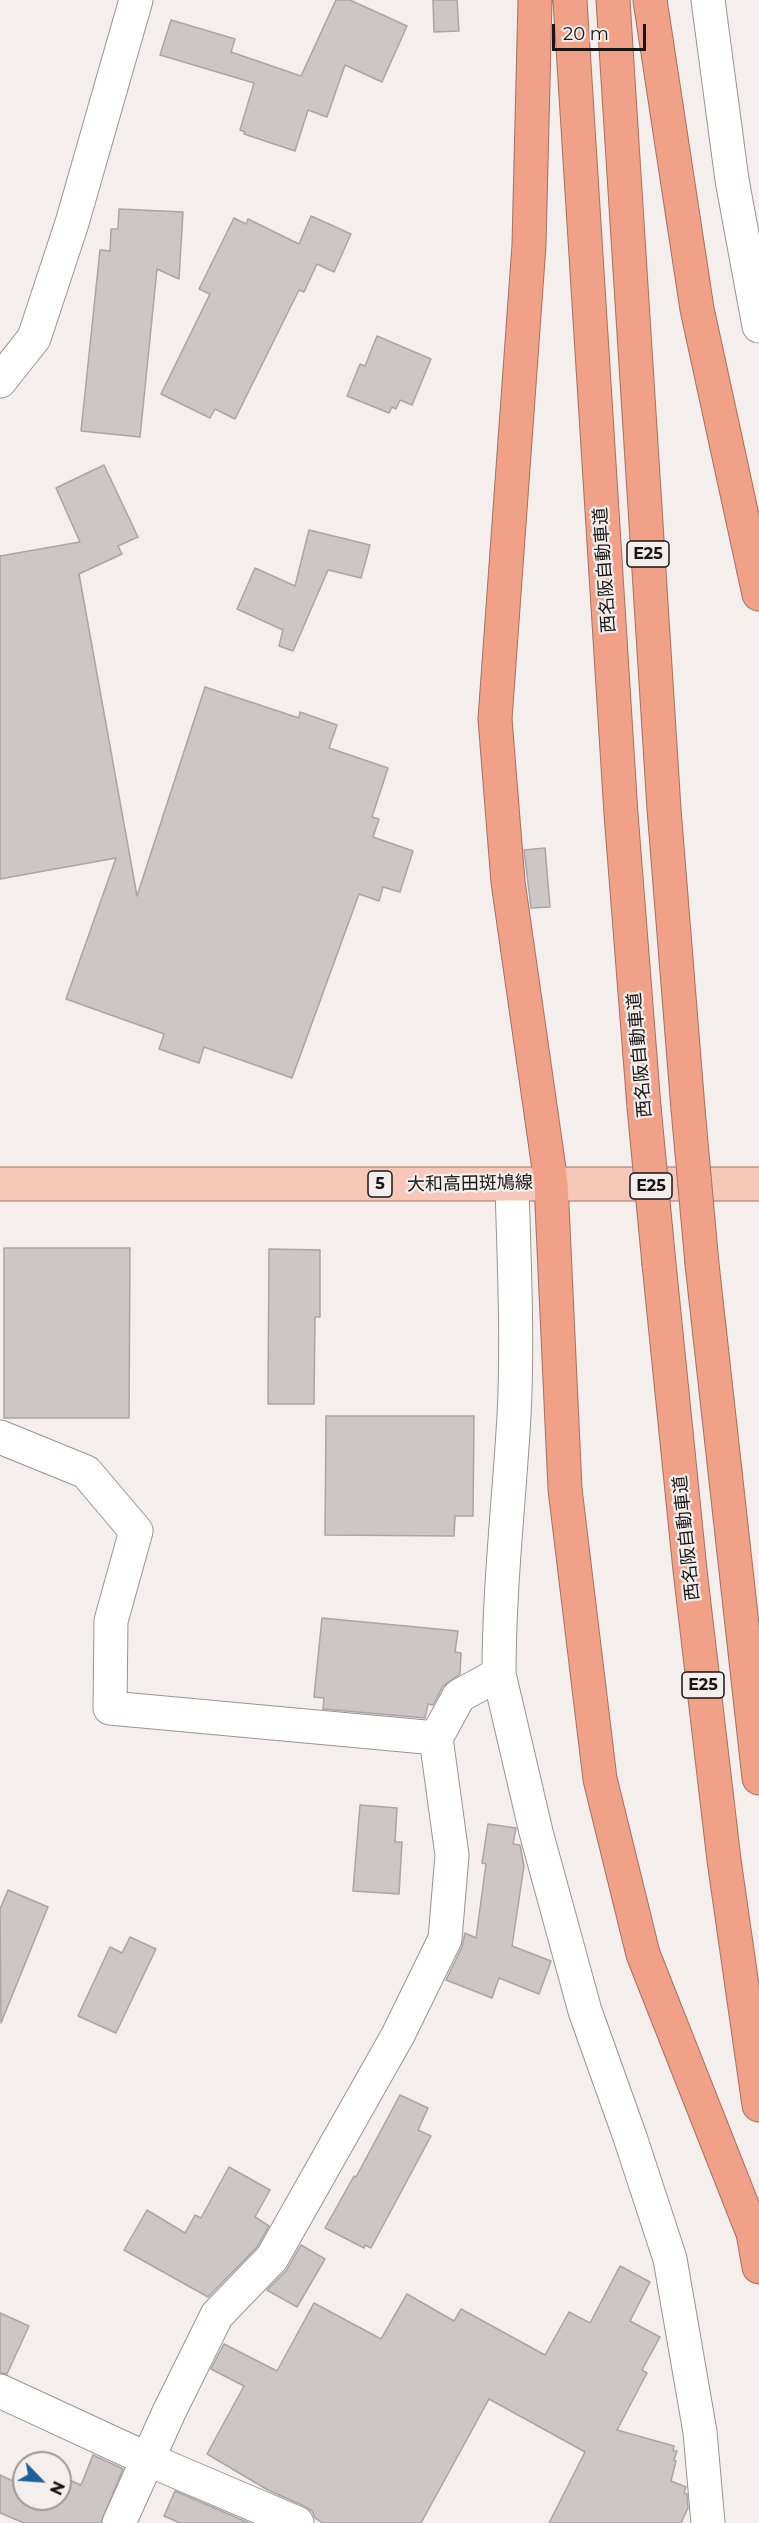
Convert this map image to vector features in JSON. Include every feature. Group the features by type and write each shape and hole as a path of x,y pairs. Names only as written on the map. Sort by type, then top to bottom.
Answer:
{"highway":[{"path":"535,0 529,245 495,719 508,882 551,1183 565,1489 600,1779 643,1954 753,2233 759,2267"},
{"name":"西名阪自動車道","path":"570,0 621,814 644,1107 690,1570 723,1860 759,2105"},
{"name":"E25","path":"613,0 664,797 688,1108 702,1264 759,1778"},
{"path":"650,0 698,309 759,594"}],"main road":[{"name":"大和高田斑鳩線","path":"0,1184 759,1184"}],"street":[{"path":"0,381 34,338 72,223 136,0"},
{"path":"708,0 732,180 759,326"},
{"path":"512,1185 516,1310 514,1414 499,1616 500,1674 536,1832 585,2011 630,2137 669,2259 700,2432 708,2523"},
{"path":"0,1437 86,1472 136,1531 111,1621 110,1708 436,1738"},
{"path":"119,2523 147,2459 217,2314 272,2258 398,2035 445,1939 452,1855 436,1738 459,1696 500,1674"},
{"path":"0,2391 147,2459 297,2523"}],"building":[{"path":"336,0 350,0 407,26 382,82 345,65 327,117 308,110 295,151 244,134 245,132 240,130 254,83 160,55 171,20 235,39 231,52 301,76"},
{"path":"433,0 457,0 459,31 434,32"},
{"path":"119,209 183,212 179,279 157,269 140,437 81,431 100,250 110,251 111,229 118,229"},
{"path":"311,216 351,234 334,272 317,264 304,292 299,290 235,419 215,409 210,418 161,394 210,294 199,289 234,218 246,224 248,219 299,244"},
{"path":"377,336 431,359 412,405 400,400 396,409 392,407 389,413 347,396 360,364 365,366"},
{"path":"104,465 138,537 118,546 122,554 79,574 137,896 205,687 299,718 300,712 337,725 329,748 388,768 372,817 379,819 373,837 413,851 400,892 383,887 379,901 359,894 292,1078 204,1047 199,1063 159,1049 164,1034 66,999 116,858 0,879 0,556 80,542 56,488"},
{"path":"309,530 370,545 361,578 328,570 293,651 279,646 283,630 237,609 255,568 295,586"},
{"path":"545,848 550,907 531,908 524,850"},
{"path":"4,1248 130,1248 129,1418 4,1418"},
{"path":"269,1249 320,1250 320,1317 315,1317 314,1404 268,1404"},
{"path":"326,1416 474,1416 473,1516 455,1516 454,1536 325,1535"},
{"path":"322,1618 458,1631 455,1652 461,1653 460,1674 443,1686 433,1705 428,1704 425,1718 323,1709 324,1698 314,1697"},
{"path":"360,1805 397,1808 395,1842 402,1842 399,1894 353,1891"},
{"path":"488,1824 516,1828 513,1844 520,1845 524,1866 512,1946 551,1961 539,1994 499,1978 492,1998 446,1980 462,1947 465,1933 476,1938 486,1864 482,1863"},
{"path":"8,1890 48,1907 1,2023 0,1909"},
{"path":"130,1937 156,1949 116,2033 78,2016 110,1947 122,1953"},
{"path":"400,2095 428,2108 418,2130 431,2136 371,2248 365,2245 364,2248 325,2228 354,2176 356,2177"},
{"path":"229,2167 270,2190 255,2217 269,2226 257,2247 208,2297 124,2250 147,2210 185,2233 195,2215 201,2218"},
{"path":"301,2245 325,2259 297,2307 267,2290 286,2271"},
{"path":"620,2266 650,2282 630,2321 660,2337 642,2370 647,2373 617,2430 674,2446 673,2451 677,2451 671,2481 686,2487 684,2493 687,2494 688,2508 681,2523 549,2523 585,2452 489,2399 421,2523 323,2523 304,2506 268,2490 207,2454 244,2386 211,2369 224,2344 277,2371 314,2303 381,2339 407,2294 454,2321 461,2309 545,2355 569,2312 590,2323"},
{"path":"0,2313 29,2326 7,2374 0,2373"},
{"path":"93,2455 123,2469 101,2523 24,2523 0,2513 0,2475 12,2480 12,2511 72,2511 72,2481 81,2485"},
{"path":"175,2491 249,2523 180,2523 164,2516"}]}
